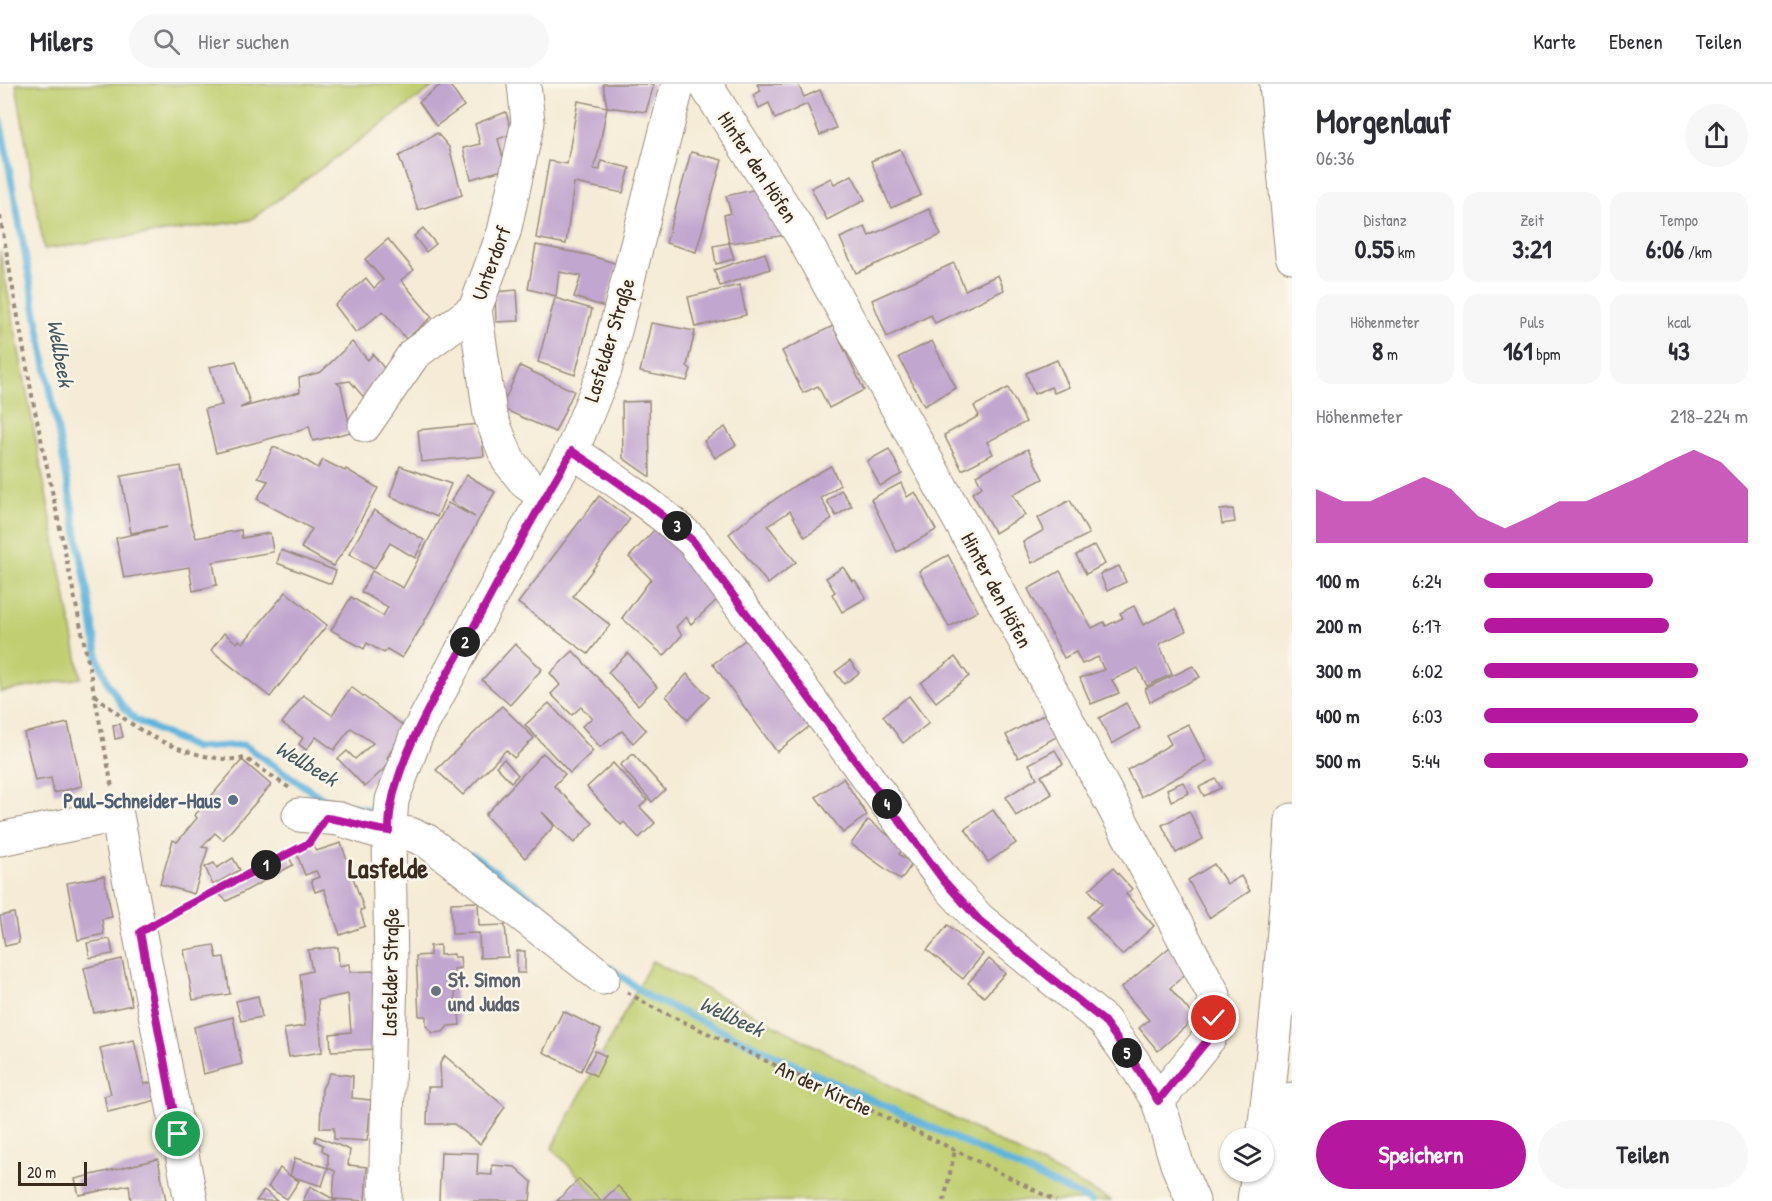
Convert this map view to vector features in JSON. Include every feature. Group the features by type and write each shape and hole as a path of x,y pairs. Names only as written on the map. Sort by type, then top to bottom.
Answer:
{"main road":[{"name":"Unterdorf","path":"524,84 528,122 504,232 475,309 490,415 508,460 526,483 545,496"},
{"name":"Lasfelder Straße","path":"385,1201 391,972 390,817 416,736 545,496 572,451 604,370 678,84"},
{"name":"Hinter den Höfen","path":"705,84 801,234 980,557 1214,995 1214,1018 1210,1037 1158,1101"},
{"path":"1276,84 1292,256"},
{"path":"365,425 414,354 475,309"},
{"path":"572,451 623,484 674,523 693,541 944,881 979,920 1104,1021 1158,1101 1177,1164 1193,1201"},
{"path":"0,839 117,815 191,1201"},
{"path":"313,816 339,819 373,830 390,817 410,834 427,841 603,978"},
{"path":"1264,1128 1285,935 1292,820"},
{"path":"1279,1201 1292,1099"},
{"path":"1254,1201 1257,1182"}],"path":[{"path":"0,216 33,401 117,815"},
{"path":"94,694 142,732 171,747 205,756 234,760 245,758 322,808 313,816 309,843 140,932"},
{"name":"An der Kirche","path":"603,978 650,1006 955,1150 1056,1201"},
{"path":"944,1201 955,1150"}],"green space":[{"path":"16,84 437,84 250,220 44,249"},
{"path":"0,251 81,678 0,692"},
{"path":"652,961 1112,1201 602,1201 552,1148"}],"building":[{"path":"442,84 449,84 464,106 436,126 419,102"},
{"path":"603,84 654,84 646,112 607,107"},
{"path":"757,84 798,84 804,97 820,90 836,128 820,135 807,104 775,119 769,103 759,108 753,95 761,91"},
{"path":"578,101 607,107 593,169 600,170 601,161 630,168 623,193 574,183 566,244 536,238 549,161 567,164"},
{"path":"506,112 512,134 498,139 506,169 471,179 463,148 480,144 475,124"},
{"path":"437,133 449,147 462,195 418,210 399,156"},
{"path":"900,149 921,195 891,208 871,161"},
{"path":"691,152 722,160 696,252 666,243"},
{"path":"852,175 865,200 827,220 811,188 831,178 834,184"},
{"path":"761,188 788,235 729,243 724,215 731,213 726,196"},
{"path":"929,209 941,235 856,273 840,238 865,227 869,236"},
{"path":"423,228 436,244 426,252 414,236"},
{"path":"388,239 414,270 401,280 432,317 406,339 383,311 356,333 335,305 366,278 374,288 383,280 365,259"},
{"path":"729,243 734,259 716,264 713,246"},
{"path":"536,245 588,255 618,264 605,307 574,297 581,276 559,272 556,296 528,289"},
{"path":"765,253 770,269 720,286 714,270"},
{"path":"954,263 965,290 998,275 1004,290 935,323 931,315 887,337 872,300"},
{"path":"740,285 746,315 695,327 688,297"},
{"path":"517,290 519,321 496,322 495,292"},
{"path":"555,298 592,309 575,375 538,362"},
{"path":"651,323 695,331 687,366 691,369 687,381 640,372"},
{"path":"833,326 864,390 829,408 818,386 803,393 782,351"},
{"path":"932,341 956,388 924,406 899,357"},
{"path":"352,342 368,360 373,354 390,376 366,400 350,381 337,383 341,386 351,432 313,441 309,426 302,430 216,453 205,409 222,405 210,367 236,361 250,403 240,408 300,392 299,378 321,372"},
{"path":"1057,360 1069,387 1054,393 1051,387 1034,394 1026,373"},
{"path":"520,366 574,391 555,432 501,408"},
{"path":"1008,388 1026,422 987,442 993,454 962,470 944,435 979,416 974,406"},
{"path":"649,401 650,477 623,458 622,402"},
{"path":"480,424 484,456 421,462 418,430"},
{"path":"725,427 736,445 715,458 704,441"},
{"path":"273,447 300,457 318,468 323,460 345,471 346,469 378,488 345,549 333,566 301,548 312,529 257,499 268,481 258,478"},
{"path":"889,449 902,474 880,486 867,461"},
{"path":"1028,449 1043,479 1013,494 1025,515 995,533 972,493 982,487 976,475"},
{"path":"181,466 196,538 241,530 242,538 270,533 273,552 213,562 217,585 193,591 189,567 124,578 116,538 167,527 131,533 121,476"},
{"path":"400,466 451,484 437,517 390,496"},
{"path":"831,466 840,485 821,498 832,519 805,537 790,511 768,526 796,562 768,584 729,534 796,485"},
{"path":"467,475 495,492 422,626 402,658 387,649 384,653 367,643 364,649 331,630 351,597 383,616 388,607 361,592 372,571 403,588 448,503 475,517 451,501"},
{"path":"901,483 907,497 915,492 936,530 897,552 871,499"},
{"path":"841,490 852,506 836,516 827,501"},
{"path":"599,496 630,519 573,596 610,625 588,654 518,603"},
{"path":"1070,500 1089,534 1032,563 1023,542 1044,530 1038,518"},
{"path":"1233,509 1235,522 1222,524 1220,510"},
{"path":"374,510 424,540 415,558 390,543 374,569 349,554"},
{"path":"658,526 688,557 717,600 691,624 686,617 676,627 682,635 664,656 622,618 651,579 629,557"},
{"path":"1095,545 1105,564 1086,574 1076,555"},
{"path":"281,550 336,571 331,584 277,563"},
{"path":"948,555 978,611 949,627 919,571"},
{"path":"1119,566 1126,582 1107,591 1100,574"},
{"path":"843,567 852,581 855,580 866,598 842,612 832,594 835,592 826,578"},
{"path":"1060,571 1092,628 1104,622 1106,626 1123,618 1120,613 1134,606 1143,625 1175,609 1186,631 1159,644 1172,674 1147,686 1138,668 1112,680 1119,693 1091,704 1080,678 1104,670 1098,657 1082,664 1076,652 1064,658 1028,589"},
{"path":"286,592 327,625 270,697 211,650 224,633 237,643 239,640 243,643"},
{"path":"748,638 811,725 777,752 713,664"},
{"path":"515,644 542,669 510,705 482,680"},
{"path":"573,651 646,730 633,743 622,731 600,747 582,726 592,718 581,707 572,715 551,694 560,685 550,673"},
{"path":"628,653 657,687 638,705 608,672"},
{"path":"955,657 969,676 936,702 921,683"},
{"path":"850,661 859,673 844,684 835,672"},
{"path":"1193,666 1200,677 1150,702 1145,689"},
{"path":"687,674 709,697 688,720 666,696"},
{"path":"351,687 405,727 387,758 391,762 365,787 338,759 347,751 355,759 373,743 351,728 334,750 316,737 306,750 299,744 303,738 282,723 303,695 332,715"},
{"path":"909,696 929,723 903,743 883,716"},
{"path":"549,703 593,751 570,773 525,725"},
{"path":"1126,703 1140,728 1112,744 1099,718"},
{"path":"502,706 534,738 514,758 506,750 463,795 436,770"},
{"path":"1045,714 1058,736 1018,758 1006,735"},
{"path":"68,723 82,786 54,793 51,778 35,781 24,733"},
{"path":"120,724 123,737 115,739 113,725"},
{"path":"1188,724 1207,761 1141,797 1127,770 1171,744 1166,735"},
{"path":"1055,750 1063,764 1041,776 1052,794 1016,816 1006,797 1037,778 1029,764"},
{"path":"543,753 565,774 554,786 593,823 574,843 542,812 554,826 525,858 485,815"},
{"path":"633,754 665,790 652,802 620,765"},
{"path":"504,759 518,775 511,782 496,766"},
{"path":"242,760 271,785 223,840 215,833 202,847 208,848 194,894 160,884 173,840 177,842 197,818 195,815"},
{"path":"613,763 647,800 640,807 655,823 639,838 624,822 621,825 587,787"},
{"path":"843,778 867,815 843,833 816,797"},
{"path":"1216,779 1221,788 1204,796 1199,787"},
{"path":"1183,782 1189,793 1171,801 1167,789"},
{"path":"993,810 1016,843 988,862 965,829"},
{"path":"1189,811 1203,839 1176,853 1162,825"},
{"path":"868,820 904,847 899,854 912,864 901,880 851,844"},
{"path":"341,843 364,909 360,910 365,926 340,935 324,889 315,892 311,880 319,877 316,871 305,875 296,852 314,846 316,851"},
{"path":"288,855 293,865 227,901 219,894"},
{"path":"233,858 240,870 213,885 205,867 214,863 217,868"},
{"path":"1214,864 1227,884 1241,876 1250,891 1209,918 1188,880"},
{"path":"1113,868 1132,889 1126,894 1154,926 1122,955 1087,917 1102,904 1089,890"},
{"path":"104,876 112,917 102,919 104,934 78,940 67,883"},
{"path":"478,902 479,926 505,925 508,957 480,958 479,933 452,934 451,903"},
{"path":"14,913 19,943 5,946 0,916"},
{"path":"948,925 983,954 963,979 927,950"},
{"path":"110,939 113,954 90,958 87,943"},
{"path":"214,945 217,958 224,957 230,994 193,1000 184,950"},
{"name":"St. Simon und Judas","path":"440,945 440,955 454,954 454,957 460,957 461,968 454,969 456,1014 459,1013 460,1025 448,1026 443,1032 433,1033 426,1026 426,1016 419,1016 416,956 430,955 430,946"},
{"path":"338,947 339,966 349,964 350,972 375,971 377,1049 331,1051 330,1034 351,1032 348,994 318,1000 322,1052 289,1057 284,1029 305,1026 300,974 312,971 308,950"},
{"path":"1170,947 1190,970 1170,988 1195,1018 1158,1051 1139,1028 1149,1020 1121,988"},
{"path":"517,951 525,951 525,973 517,973"},
{"path":"122,959 132,1005 94,1013 84,968"},
{"path":"989,959 1005,973 984,997 968,983"},
{"path":"258,996 262,1017 241,1021 236,1001"},
{"path":"563,1011 601,1030 581,1071 543,1052"},
{"path":"233,1017 242,1064 203,1074 194,1027"},
{"path":"134,1040 144,1084 153,1082 157,1100 108,1112 104,1096 111,1094 100,1048"},
{"path":"595,1051 606,1056 596,1076 585,1070"},
{"path":"445,1056 505,1107 480,1144 454,1124 427,1124 428,1087 441,1087 440,1063"},
{"path":"330,1073 353,1076 352,1098 371,1100 367,1141 334,1139 334,1128 320,1128 322,1089"},
{"path":"316,1136 350,1150 348,1165 367,1167 365,1201 333,1199 335,1171 328,1168 328,1155 322,1150 323,1145 315,1141"},
{"path":"441,1152 478,1153 477,1174 492,1175 492,1165 515,1167 532,1182 530,1201 439,1201"},
{"path":"295,1158 328,1168 322,1186 290,1176"},
{"path":"158,1159 166,1201 131,1201 129,1185 79,1195 75,1179"},
{"path":"280,1168 299,1181 287,1199 268,1187"},
{"path":"579,1179 602,1201 557,1201"},
{"path":"310,1186 333,1199 337,1201 303,1201"},
{"path":"618,1186 632,1201 602,1201"},
{"path":"264,1190 277,1201 256,1201"}],"waterway":[{"name":"Wellbeek","path":"0,119 87,588 98,659 108,683 123,707 136,720 195,748 244,745 323,799 382,813"},
{"name":"Wellbeek","path":"472,855 539,902 576,937"},
{"name":"Wellbeek","path":"611,968 649,997 1091,1201"}],"place":[{"name":"Paul-Schneider-Haus","path":"233,800"},
{"name":"St. Simon und Judas","path":"436,991"}],"district":[{"name":"Lasfelde","path":"388,868"}],"route":[{"path":"178,1134 140,932 309,843 326,818 339,819 373,830 389,831 392,800 416,736 536,512 572,451 623,484 674,523 693,541 944,881 979,920 1104,1021 1158,1101 1210,1037 1214,1018"}]}
